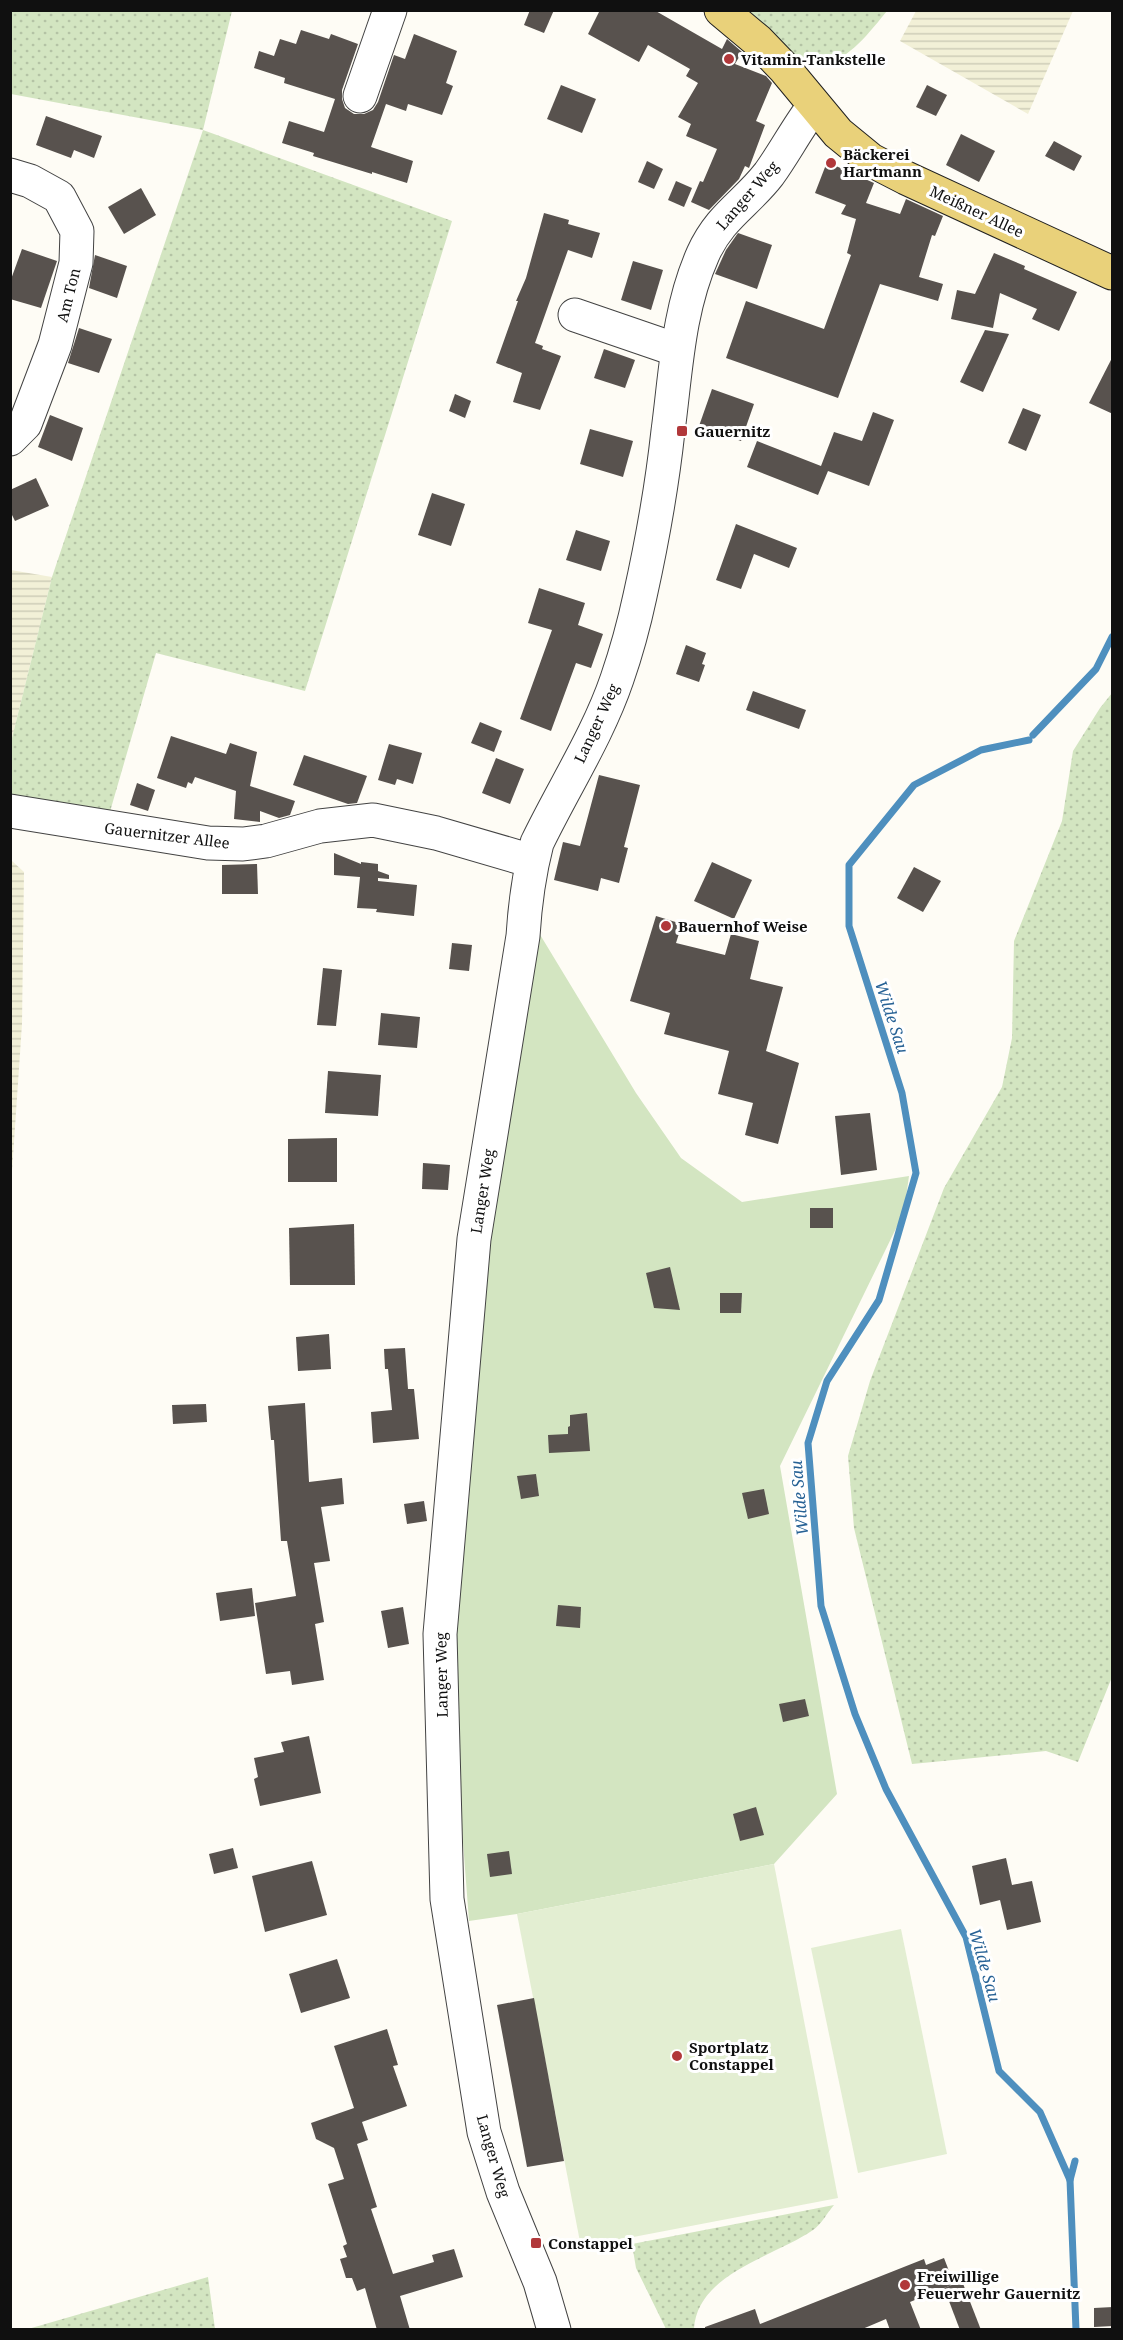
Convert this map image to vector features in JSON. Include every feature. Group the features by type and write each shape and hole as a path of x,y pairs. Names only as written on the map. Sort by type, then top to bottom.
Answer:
{"main road":[{"name":"Meißner Allee","path":"721,10 764,48 838,133 871,160 1113,273"}],"street":[{"path":"360,96 390,10"},
{"name":"Langer Weg","path":"554,2330 540,2282 494,2166 482,2120 447,1899 440,1634 474,1239 523,936 525,900 532,861 537,843 617,680 638,607 653,532 677,350 689,291 703,253 715,231 727,215 755,190 769,173 814,106"},
{"name":"Am Ton","path":"10,175 30,181 59,197 78,231 76,263 55,345 25,424 10,439"},
{"path":"575,315 677,350"},
{"name":"Gauernitzer Allee","path":"10,811 208,843 243,844 266,841 320,826 374,820 436,833 532,861"}],"shaded area":[{"path":"916,11 1073,11 1028,114 900,41"},
{"path":"11,570 52,577 11,742"},
{"path":"11,860 24,872 22,1024 11,1186"}],"green space":[{"path":"10,11 232,11 203,130 11,94"},
{"path":"740,11 887,11 850,51 832,62 822,64 798,61 772,33"},
{"path":"203,130 452,221 305,691 156,653 109,815 11,798 11,742 52,577"},
{"path":"1112,693 1112,1677 1078,1762 1046,1751 912,1764 854,1528 848,1456 870,1381 944,1188 1002,1087 1012,1038 1014,941 1062,821 1073,751"},
{"path":"536,928 636,1093 681,1158 742,1202 909,1176 904,1212 780,1466 837,1794 774,1864 517,1914 469,1921 448,1644 488,1199"},
{"name":"Sportplatz Constappel","path":"774,1864 838,2198 581,2247 517,1914"},
{"path":"901,1929 947,2154 858,2173 811,1948"},
{"path":"834,2205 813,2230 723,2280 698,2310 694,2329 666,2329 636,2268 632,2244"},
{"path":"208,2277 215,2329 28,2329"}],"building":[{"path":"530,10 554,10 544,33 524,25"},
{"path":"600,10 654,10 722,49 727,39 742,52 735,64 766,76 772,83 756,121 765,125 749,168 745,166 739,179 709,210 691,202 700,181 703,182 717,149 686,136 691,124 678,117 698,83 686,76 690,69 648,45 639,62 588,34"},
{"path":"301,30 329,39 331,34 358,44 342,90 345,108 354,114 364,114 373,110 378,102 394,55 405,59 414,34 457,51 446,83 453,86 442,115 408,104 406,111 386,104 371,147 413,161 407,183 313,156 314,153 282,143 289,121 324,132 335,99 284,83 285,78 254,68 259,51 274,56 280,39 296,44"},
{"path":"561,85 596,99 582,133 547,119"},
{"path":"927,85 947,95 936,116 916,107"},
{"path":"46,116 102,136 94,158 74,150 71,158 36,145"},
{"path":"961,134 995,151 979,182 946,165"},
{"path":"1054,141 1082,156 1074,171 1045,156"},
{"path":"647,161 663,169 654,189 638,182"},
{"path":"827,162 874,183 866,203 900,214 906,199 943,216 935,236 932,235 919,277 943,284 938,301 880,284 838,398 726,358 746,301 824,329 851,255 847,253 856,219 841,214 846,205 815,193"},
{"path":"676,181 692,188 684,207 668,200"},
{"path":"141,188 156,215 124,234 108,207"},
{"path":"544,213 569,220 568,224 600,233 592,258 568,250 535,343 543,346 542,349 561,356 540,410 513,402 522,373 496,363 526,278"},
{"path":"738,233 772,245 757,289 715,274 726,250"},
{"path":"22,249 57,261 41,308 10,299 10,282"},
{"path":"994,253 1077,292 1059,331 1032,319 1037,309 1000,293 993,328 951,319 957,290 975,294"},
{"path":"95,255 127,266 117,298 89,288"},
{"path":"633,261 663,270 651,310 621,300"},
{"path":"79,328 112,339 99,373 68,363"},
{"path":"985,330 1009,334 983,392 960,382"},
{"path":"604,349 635,360 625,388 594,378"},
{"path":"1113,356 1113,414 1089,403"},
{"path":"712,389 754,404 741,441 699,426"},
{"path":"455,394 471,401 465,418 449,411"},
{"path":"1023,408 1041,415 1026,451 1008,443"},
{"path":"873,412 894,420 869,486 828,471 818,495 747,467 757,441 821,466 834,432 862,441"},
{"path":"50,415 83,428 72,461 38,447"},
{"path":"590,429 633,441 623,477 580,464"},
{"path":"36,478 49,506 15,521 10,511 10,490"},
{"path":"432,493 465,504 451,546 418,535"},
{"path":"736,524 797,548 789,568 754,554 741,589 716,580"},
{"path":"576,530 610,541 601,571 566,560"},
{"path":"539,588 585,603 578,625 603,634 591,668 576,663 551,731 520,719 552,630 528,623"},
{"path":"686,645 706,653 702,664 705,665 699,682 676,674"},
{"path":"753,691 806,710 799,729 746,710"},
{"path":"480,722 502,731 494,752 471,743"},
{"path":"171,736 226,754 230,743 257,752 250,786 295,801 290,815 279,818 260,811 260,822 234,819 236,791 195,777 192,784 188,782 186,788 157,778"},
{"path":"389,744 422,753 413,784 397,779 395,785 378,780"},
{"path":"304,755 367,776 357,803 348,804 293,785"},
{"path":"496,758 524,769 510,804 482,793"},
{"path":"599,775 640,785 624,847 628,848 619,883 601,878 598,891 554,880 563,842 580,846"},
{"path":"137,783 155,790 148,811 130,805"},
{"path":"334,853 361,864 361,862 378,864 378,871 389,875 389,879 378,878 378,881 417,885 414,916 357,908 360,877 334,875"},
{"path":"712,862 752,880 734,919 694,901"},
{"path":"257,864 258,894 222,894 222,865"},
{"path":"914,867 941,881 923,912 897,898"},
{"path":"656,916 682,924 676,943 725,955 731,934 759,941 750,979 783,987 766,1051 799,1063 778,1144 745,1135 753,1103 718,1094 729,1051 664,1034 670,1013 630,1001"},
{"path":"452,943 472,945 469,971 449,969"},
{"path":"323,968 342,970 336,1026 317,1025"},
{"path":"381,1013 420,1017 417,1048 378,1045"},
{"path":"328,1071 381,1075 378,1116 325,1113"},
{"path":"870,1113 877,1170 841,1175 835,1116"},
{"path":"337,1138 337,1182 288,1182 288,1139"},
{"path":"423,1163 450,1165 448,1190 422,1189"},
{"path":"810,1208 833,1208 833,1228 810,1228"},
{"path":"354,1224 355,1285 290,1285 289,1228"},
{"path":"670,1267 680,1310 654,1308 646,1273"},
{"path":"720,1293 742,1293 741,1313 720,1313"},
{"path":"329,1334 331,1369 298,1371 296,1337"},
{"path":"405,1348 408,1389 414,1389 419,1439 373,1443 371,1412 392,1410 384,1349"},
{"path":"305,1403 309,1482 342,1478 344,1504 321,1507 330,1561 314,1563 324,1622 315,1624 324,1680 292,1685 290,1671 266,1674 255,1603 296,1596 287,1541 281,1541 274,1440 271,1440 268,1406"},
{"path":"206,1404 207,1422 173,1424 172,1405"},
{"path":"587,1413 590,1451 549,1453 548,1435 568,1434 570,1415"},
{"path":"536,1474 539,1496 521,1499 517,1476"},
{"path":"764,1489 769,1514 748,1519 742,1493"},
{"path":"424,1501 427,1521 407,1524 404,1504"},
{"path":"252,1588 255,1616 220,1621 216,1593"},
{"path":"558,1605 581,1607 580,1628 556,1626"},
{"path":"403,1607 409,1644 388,1648 381,1611"},
{"path":"805,1699 809,1716 783,1722 779,1704"},
{"path":"309,1736 321,1793 260,1806 254,1779 258,1777 254,1758 284,1752 281,1742"},
{"path":"756,1807 764,1835 740,1841 733,1814"},
{"path":"233,1848 238,1868 214,1874 209,1854"},
{"path":"509,1851 512,1874 490,1877 487,1854"},
{"path":"1006,1858 1012,1885 1032,1881 1041,1922 1007,1930 1000,1900 980,1905 972,1866"},
{"path":"312,1861 327,1915 265,1932 252,1876"},
{"path":"337,1959 350,1998 301,2013 289,1974"},
{"path":"534,1998 564,2161 527,2167 497,2005"},
{"path":"387,2029 398,2065 393,2066 407,2106 362,2122 368,2140 357,2144 377,2207 371,2209 393,2274 434,2262 432,2255 454,2249 463,2277 400,2296 410,2330 377,2330 365,2288 357,2291 352,2278 346,2278 340,2259 347,2257 343,2246 347,2244 328,2184 344,2179 334,2148 316,2139 311,2123 354,2108 334,2046"},
{"path":"944,2258 954,2284 910,2302 921,2330 890,2330 886,2319 860,2330 705,2330 705,2327 755,2309 760,2324 924,2259 926,2265"},
{"path":"962,2281 981,2330 960,2330 944,2288"},
{"path":"1113,2307 1113,2326 1094,2327 1094,2308"}],"waterway":[{"name":"Wilde Sau","path":"1033,735 1096,669 1112,637"},
{"name":"Wilde Sau","path":"1029,740 981,750 914,785 849,865 849,926 902,1093 916,1173 879,1300 827,1381 808,1443 821,1606 855,1714 886,1789 966,1937 999,2071 1040,2112 1070,2180 1076,2330"},
{"path":"1070,2180 1075,2161"}],"place":[{"name":"Vitamin-Tankstelle","path":"729,59"},
{"name":"Bäckerei Hartmann","path":"831,163"},
{"name":"Gauernitz","path":"682,431"},
{"name":"Bauernhof Weise","path":"666,926"},
{"name":"Sportplatz Constappel","path":"677,2056"},
{"name":"Constappel","path":"536,2243"},
{"name":"Freiwillige Feuerwehr Gauernitz","path":"905,2285"}]}
